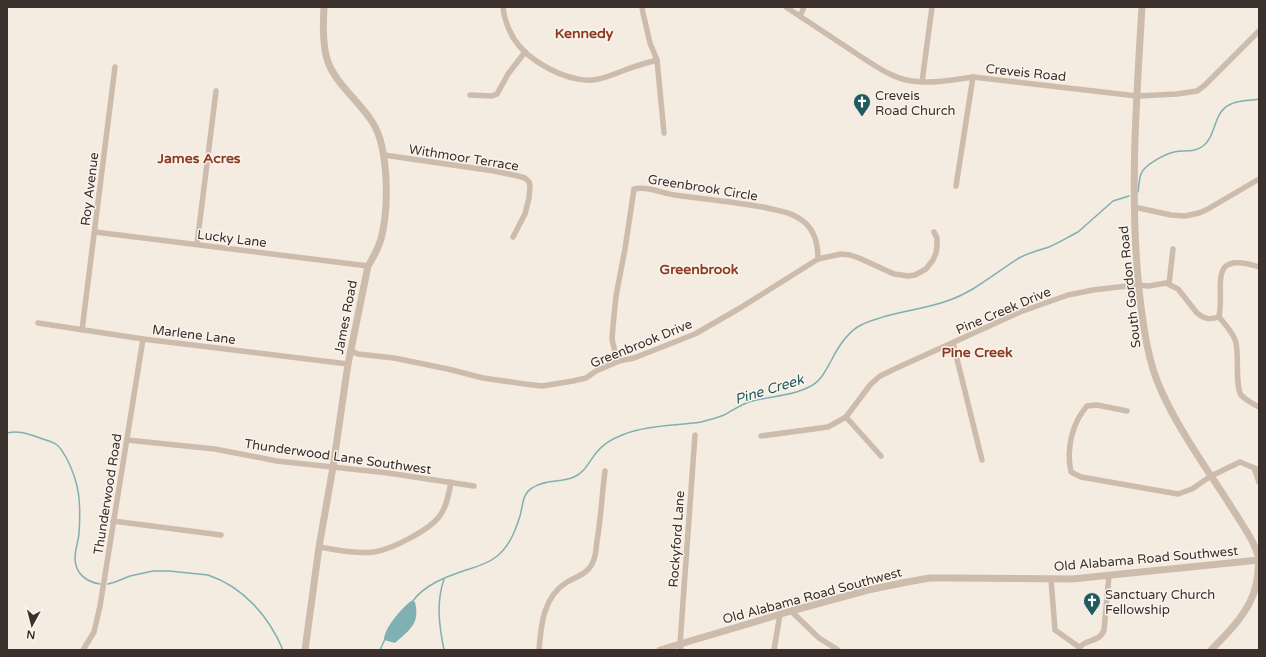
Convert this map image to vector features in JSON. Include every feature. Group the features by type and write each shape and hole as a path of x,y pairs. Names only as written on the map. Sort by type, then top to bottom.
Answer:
{"street":[{"name":"James Road","path":"305,650 319,547 334,466 348,364 368,266 377,250 382,232 386,199 384,156 380,139 373,122 341,83 328,63 323,23 324,7"},
{"path":"503,7 504,15 510,31 525,52 563,76 581,80 595,80 657,60"},
{"path":"642,7 650,43 657,60 664,133"},
{"name":"Creveis Road","path":"786,7 887,73 902,79 922,82 947,81 973,77 1137,96 1177,94 1197,91 1205,85 1259,31"},
{"path":"800,16 804,7"},
{"path":"922,82 932,7"},
{"name":"South Gordon Road","path":"1142,7 1137,96 1134,207 1139,286 1143,325 1148,350 1156,379 1165,400 1211,476 1249,534 1258,552 1259,560 1256,585 1249,605 1239,619 1211,650"},
{"path":"470,94 492,96 497,94 508,74 525,52"},
{"name":"Roy Avenue","path":"82,330 115,67"},
{"path":"956,186 973,77"},
{"path":"196,244 216,92"},
{"name":"Withmoor Terrace","path":"384,156 494,171 525,178 529,182 530,186 529,198 525,214 513,237"},
{"path":"1134,207 1171,215 1185,216 1208,209 1259,179"},
{"name":"Greenbrook Circle","path":"619,362 613,344 613,326 616,296 634,190 644,188 673,195 752,205 785,212 796,216 813,232 818,246 818,259"},
{"name":"Lucky Lane","path":"95,232 368,266"},
{"name":"Greenbrook Drive","path":"351,351 358,354 394,358 448,369 483,378 542,386 573,381 586,378 596,371 695,334 740,308 818,259 841,254 850,255 894,274 908,276 915,275 926,269 936,254 937,238 934,232"},
{"path":"1173,249 1169,284 1181,291 1197,314 1201,317 1208,319 1219,317"},
{"path":"1259,267 1240,262 1233,263 1223,270 1219,284 1219,317 1234,337 1236,343 1240,393 1248,401 1259,407"},
{"name":"Pine Creek Drive","path":"761,436 828,427 846,417 870,385 880,376 1020,312 1068,295 1094,290 1149,286 1163,283 1169,284"},
{"name":"Marlene Lane","path":"38,323 143,339 348,364"},
{"name":"Thunderwood Road","path":"83,650 94,632 97,620 143,339"},
{"path":"953,343 982,460"},
{"path":"1127,411 1097,405 1087,406 1080,413 1072,434 1069,463 1071,472 1081,477 1178,494 1192,489 1211,476 1240,462 1257,469 1259,482"},
{"path":"846,417 881,456"},
{"name":"Rockyford Lane","path":"680,647 695,435"},
{"name":"Thunderwood Lane Southwest","path":"127,440 215,449 277,461 334,466 474,486"},
{"path":"539,650 543,618 550,599 567,582 584,574 593,562 598,534 605,471"},
{"path":"319,547 347,552 374,552 392,547 426,528 441,514 447,500 451,482"},
{"path":"113,521 222,535"},
{"name":"Old Alabama Road Southwest","path":"660,650 680,647 780,614 868,590 930,578 1072,579 1259,560"},
{"path":"1051,579 1055,630 1078,648 1089,640 1098,638 1103,634 1109,575"},
{"path":"791,611 819,638 838,650"},
{"path":"774,650 780,614"}],"water":[{"path":"411,601 415,602 416,609 413,625 395,643 384,640 390,624"}],"waterway":[{"name":"Pine Creek","path":"1138,192 1139,180 1146,167 1160,157 1170,153 1200,148 1207,142 1217,119 1224,109 1236,102 1259,99"},
{"name":"Pine Creek","path":"412,602 423,590 436,582 451,575 489,562 501,553 505,549 516,528 526,494 532,488 542,483 569,479 578,475 584,470 598,450 611,440 641,429 701,422 716,418 749,402 797,392 815,384 825,372 840,345 847,336 861,325 882,317 947,301 966,293 1019,258 1049,247 1078,232 1113,201 1129,196"},
{"path":"7,433 24,433 51,442 58,446 66,457 77,485 80,513 79,534 75,552 77,568 86,579 100,584"},
{"path":"108,584 130,576 153,571 208,575 221,580 244,595 263,615 283,650"},
{"path":"444,579 441,588 439,605 444,650"},
{"path":"380,650 385,639"}],"place":[{"name":"Creveis Road Church","path":"862,117"},
{"name":"Sanctuary Church Fellowship","path":"1092,616"}],"district":[{"name":"Kennedy","path":"584,33"},
{"name":"James Acres","path":"199,158"},
{"name":"Greenbrook","path":"699,269"},
{"name":"Pine Creek","path":"977,352"}]}
